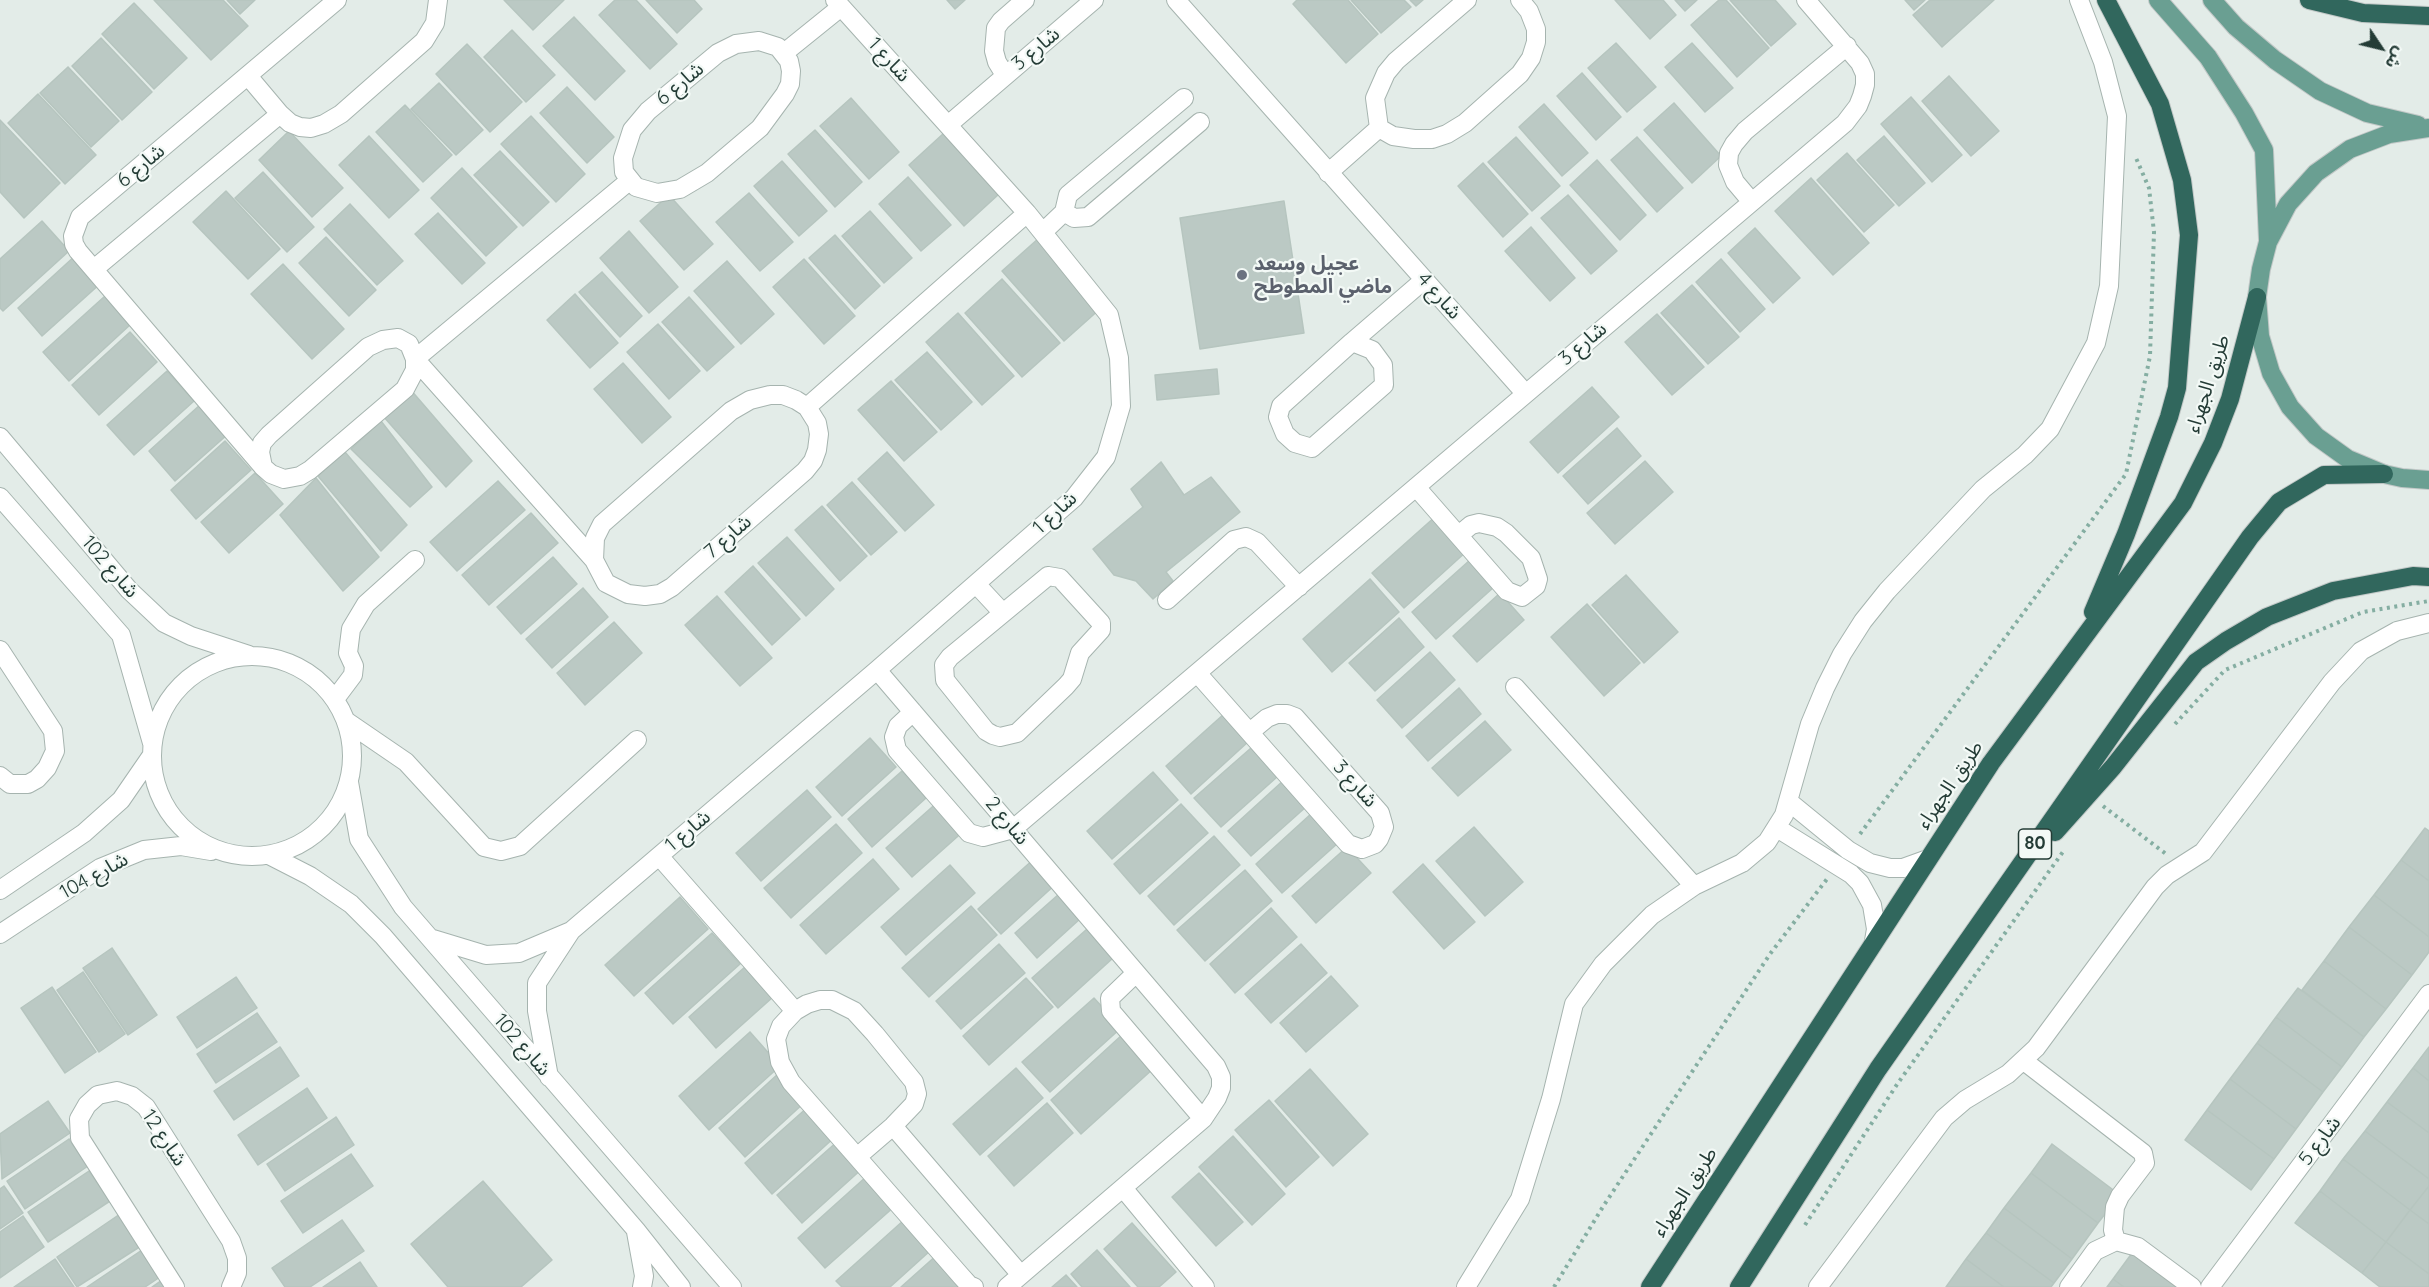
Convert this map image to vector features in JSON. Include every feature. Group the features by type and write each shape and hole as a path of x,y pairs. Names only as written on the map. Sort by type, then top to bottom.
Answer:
{"highway":[{"path":"2080,641 2127,534 2169,417 2177,388 2189,235 2182,180 2160,104 2106,0"},
{"path":"2309,0 2363,13 2429,16"},
{"name":"طريق الجهراء","path":"1650,1287 1991,763 2183,503 2213,443 2238,377 2257,297"},
{"name":"80","path":"1738,1287 1878,1069 2214,587 2279,502 2324,475 2384,474"},
{"path":"2003,889 2113,767 2196,662 2267,617 2333,591 2413,576 2429,577"}],"main road":[{"path":"2158,0 2208,57 2264,150 2268,186 2268,242"},
{"path":"2212,0 2236,27 2275,60 2320,92 2367,113 2429,128"},
{"name":"80","path":"2426,481 2384,474 2348,459 2316,436 2290,408 2271,374 2260,336 2257,297 2268,242 2288,204 2316,173 2350,149 2389,134 2429,128"}],"street":[{"name":"شارع 6","path":"337,0 80,217 75,226 74,244 263,467 271,474 284,479 300,476 309,470 405,388 415,370 415,359"},
{"path":"248,76 280,114 300,128 311,128 324,124 341,114 424,41 435,23 438,0"},
{"name":"شارع 3","path":"1005,75 997,62 994,51 996,28 1025,0"},
{"name":"شارع 3","path":"948,125 1094,0"},
{"name":"شارع 4","path":"1176,0 1525,393"},
{"path":"1379,128 1375,98 1386,73 1396,61 1467,0"},
{"name":"شارع 3","path":"1013,829 1845,123 1858,106 1865,85 1865,74 1860,63 1806,0"},
{"path":"1466,1287 1520,1199 1551,1098 1574,1004 1603,964 1652,915 1694,886 1742,863 1755,853 1777,828 1788,801 1810,724 1842,654 1863,621 1887,591 1983,489 2025,455 2050,429 2096,343 2109,286 2117,116 2103,62 2079,0"},
{"path":"263,467 260,452 262,443 268,435 368,347 382,340 398,338 409,344 415,359 629,181 645,191 664,192 680,189 707,173 760,128 775,110 790,84 791,71 784,53 838,4"},
{"name":"شارع 1","path":"549,1077 537,1011 537,983 571,931 877,670 1074,498 1106,457 1121,406 1119,358 1109,315 1027,213 838,4"},
{"path":"1379,128 1393,136 1414,140 1432,140 1465,123 1520,74 1531,58 1536,42 1536,29 1530,4"},
{"name":"شارع 6","path":"629,181 624,172 623,158 632,130 648,111 718,53 736,44 759,41 777,47 784,53"},
{"path":"1751,201 1735,182 1728,165 1729,153 1734,144 1745,131 1846,46"},
{"path":"1043,232 1064,212 1068,195 1184,98"},
{"path":"93,269 280,114"},
{"path":"1064,212 1074,218 1088,217 1200,122"},
{"path":"1328,173 1379,128"},
{"path":"594,560 595,538 602,524 730,411 750,400 770,395 790,397 807,407 1027,213"},
{"path":"1352,342 1372,350 1383,365 1384,385 1312,448 1295,443 1285,434 1278,417 1281,406 1352,342 1424,280"},
{"name":"شارع 7","path":"415,359 594,560 606,583 628,594 660,594 672,587 805,471 813,461 819,434 817,423 807,407"},
{"name":"شارع 102","path":"0,437 129,590 164,623 191,636 251,656"},
{"path":"1416,487 1507,591 1522,597 1536,586 1538,579 1531,558 1497,526 1479,523 1471,525 1459,535"},
{"name":"شارع 102","path":"0,497 7,513 121,635 152,749"},
{"path":"1167,600 1234,540 1246,537 1257,542 1299,587"},
{"path":"335,699 353,675 354,666 348,653 351,629 366,604 415,560"},
{"path":"1054,576 1060,578 1102,626 1099,633 1077,657 1070,683 1017,733 1000,737 986,730 945,680 943,670 950,657 1003,613 1043,579 1054,576"},
{"path":"976,584 1003,613"},
{"path":"1818,1287 1944,1118 1965,1100 2008,1074 2036,1048 2155,886 2196,858 2208,846 2332,682 2361,651 2397,632 2429,623"},
{"path":"0,650 53,731 55,751 47,768 38,779 28,784 10,784 0,776"},
{"path":"251,656 275,658 298,667 318,681 335,699 346,722 352,752 349,782 338,808 319,830 296,846 269,855 251,857 233,855 206,846 183,830 166,808 155,782 152,749 160,717 175,692 196,673 222,660 251,656"},
{"name":"شارع 2","path":"877,670 1216,1066 1221,1077 1221,1088 1217,1098 1203,1119 1014,1281 893,1126"},
{"name":"شارع 3","path":"1198,674 1348,844 1362,849 1375,844 1384,827 1380,813 1295,717 1277,714 1267,718 1250,732"},
{"path":"1515,687 1694,886"},
{"path":"913,712 898,726 894,737 897,750 969,833 983,837 1013,829"},
{"path":"346,722 406,762 484,847 501,851 520,846 637,740"},
{"name":"شارع 104","path":"0,890 92,827 121,800 152,749"},
{"name":"شارع 102","path":"349,782 358,839 403,907 732,1287"},
{"path":"1788,801 1848,850 1870,863 1890,868 1903,868 1928,859"},
{"path":"1777,828 1851,874 1860,883 1867,893 1875,917 1874,941"},
{"name":"شارع 104","path":"0,934 100,868 144,849 181,846 233,855"},
{"name":"شارع 102","path":"269,855 310,876 351,904 383,936 636,1230 681,1287"},
{"path":"659,856 795,1011"},
{"name":"شارع 1","path":"430,938 486,955 519,953 571,931"},
{"path":"1136,974 1110,998 1111,1011 1203,1119"},
{"name":"شارع 5","path":"2210,1287 2429,994"},
{"path":"857,1157 893,1126 914,1104 917,1094 914,1082 854,1011 832,1000 807,1004 795,1011 781,1026 776,1039 780,1062 791,1082 961,1276 974,1287"},
{"path":"2024,1061 2144,1153 2145,1163 2120,1196 2115,1207 2113,1230 2116,1241"},
{"name":"شارع 12","path":"175,1287 80,1138 80,1119 87,1105 98,1095 117,1090 132,1096 146,1107 231,1241 237,1258 237,1273 231,1287"},
{"path":"1122,1188 1205,1287"},
{"path":"636,1230 644,1276 642,1287"},
{"path":"2069,1287 2095,1251 2116,1241 2138,1247 2192,1287"}],"path":[{"path":"2126,474 2150,356 2154,232 2149,188 2135,157"},
{"path":"2170,729 2225,670 2363,612 2429,601"},
{"path":"2100,804 2182,866"},
{"path":"1802,1229 1898,1083 2068,845"}],"building":[{"path":"154,0 223,0 248,26 211,60"},
{"path":"227,0 255,0 240,14"},
{"path":"504,0 564,0 533,30"},
{"path":"615,0 636,0 677,44 650,69 599,15"},
{"path":"646,0 694,0 702,9 677,33"},
{"path":"947,0 965,0 955,9"},
{"path":"1297,0 1348,0 1378,34 1346,63 1293,4"},
{"path":"1351,0 1404,0 1411,7 1381,33"},
{"path":"1410,0 1423,0 1416,6"},
{"path":"1615,0 1663,0 1676,15 1650,39"},
{"path":"1675,0 1697,0 1685,11"},
{"path":"1719,0 1726,0 1769,48 1737,77 1691,25"},
{"path":"1730,0 1775,0 1796,24 1771,46"},
{"path":"1905,0 1925,0 1914,10"},
{"path":"1930,0 1994,0 1942,47 1913,15"},
{"path":"134,3 187,58 154,89 102,34"},
{"path":"574,17 625,71 595,100 543,46"},
{"path":"512,30 555,75 526,102 484,57"},
{"path":"101,38 152,92 122,120 72,66"},
{"path":"1616,43 1656,87 1627,112 1588,68"},
{"path":"1692,43 1733,88 1705,112 1665,67"},
{"path":"467,44 522,102 490,132 436,74"},
{"path":"68,67 119,121 91,147 40,93"},
{"path":"1582,73 1621,117 1596,140 1557,96"},
{"path":"1949,76 1999,131 1971,156 1922,101"},
{"path":"439,83 483,130 456,155 411,109"},
{"path":"567,87 614,137 587,163 540,113"},
{"path":"38,94 96,155 65,184 8,123"},
{"path":"1911,97 1962,155 1932,182 1881,124"},
{"path":"851,98 899,152 869,179 820,126"},
{"path":"1674,103 1721,156 1692,183 1644,130"},
{"path":"1544,104 1588,153 1562,176 1519,127"},
{"path":"405,105 452,155 423,182 376,132"},
{"path":"531,116 585,174 556,202 501,144"},
{"path":"0,120 60,183 24,218 0,192"},
{"path":"815,130 862,182 835,207 788,154"},
{"path":"289,131 343,188 312,217 259,160"},
{"path":"944,133 999,194 964,226 909,165"},
{"path":"369,136 419,190 389,218 339,165"},
{"path":"1884,136 1925,183 1899,206 1857,160"},
{"path":"1516,137 1560,186 1532,211 1488,162"},
{"path":"1637,137 1683,188 1657,212 1611,160"},
{"path":"500,151 549,202 523,226 474,175"},
{"path":"1847,153 1894,205 1864,232 1817,180"},
{"path":"1597,160 1646,215 1620,240 1570,185"},
{"path":"782,161 827,211 799,236 754,186"},
{"path":"1483,163 1528,214 1503,237 1458,186"},
{"path":"462,168 517,227 486,256 431,198"},
{"path":"263,172 314,227 287,252 235,198"},
{"path":"908,177 951,225 921,251 879,204"},
{"path":"1811,178 1869,243 1833,275 1775,211"},
{"path":"226,191 280,249 248,279 193,222"},
{"path":"749,193 793,242 760,271 716,222"},
{"path":"669,195 713,244 684,270 640,221"},
{"path":"1568,195 1617,251 1591,274 1541,218"},
{"name":"عجيل وسعد ماضي المطوطح","path":"1284,201 1304,333 1200,349 1180,218"},
{"path":"350,204 403,261 377,285 324,229"},
{"path":"870,211 912,258 884,283 842,236"},
{"path":"438,213 485,263 462,284 415,234"},
{"path":"42,221 69,251 3,311 0,308 0,259"},
{"path":"1531,227 1575,278 1550,301 1505,251"},
{"path":"1755,228 1800,278 1773,303 1728,253"},
{"path":"629,231 678,287 649,313 600,258"},
{"path":"835,235 880,286 855,309 809,258"},
{"path":"326,237 376,290 349,316 299,263"},
{"path":"1039,238 1101,308 1064,341 1002,271"},
{"path":"76,255 101,283 42,336 18,308"},
{"path":"804,259 855,316 824,344 773,287"},
{"path":"1721,259 1765,309 1740,332 1696,282"},
{"path":"727,261 774,314 741,344 694,291"},
{"path":"283,264 344,329 312,359 251,294"},
{"path":"602,272 642,316 620,337 579,292"},
{"path":"1002,279 1060,343 1022,377 965,313"},
{"path":"1692,285 1739,337 1708,364 1661,313"},
{"path":"575,294 618,343 590,368 547,320"},
{"path":"105,296 131,324 69,381 43,352"},
{"path":"689,297 734,347 707,371 662,322"},
{"path":"958,313 1014,376 982,405 926,342"},
{"path":"1657,314 1704,367 1672,395 1625,342"},
{"path":"658,324 700,371 669,399 627,352"},
{"path":"130,332 157,362 99,415 72,385"},
{"path":"927,352 972,402 941,430 895,380"},
{"path":"623,363 671,417 642,443 594,389"},
{"path":"1217,369 1219,394 1157,400 1155,375"},
{"path":"167,371 194,401 134,455 107,425"},
{"path":"891,381 937,432 904,461 858,410"},
{"path":"1592,387 1619,417 1558,473 1530,442"},
{"path":"410,389 472,461 446,487 383,416"},
{"path":"201,404 228,434 175,481 149,451"},
{"path":"381,421 432,487 410,507 351,449"},
{"path":"1617,428 1641,456 1588,504 1563,476"},
{"path":"225,441 251,470 196,519 171,490"},
{"path":"345,452 407,525 381,551 318,476"},
{"path":"887,452 934,505 905,531 858,479"},
{"path":"1645,461 1673,492 1615,544 1587,513"},
{"path":"1161,462 1184,495 1211,477 1240,512 1166,572 1173,581 1153,599 1136,581 1114,575 1093,549 1143,507 1131,489"},
{"path":"255,473 283,504 229,553 201,522"},
{"path":"316,478 379,557 343,591 280,515"},
{"path":"498,481 525,510 457,571 430,542"},
{"path":"852,482 897,532 871,555 827,505"},
{"path":"822,506 867,556 840,581 795,530"},
{"path":"531,513 558,543 489,605 462,575"},
{"path":"1436,516 1467,551 1404,608 1372,573"},
{"path":"787,537 834,589 806,616 758,563"},
{"path":"553,557 577,584 521,634 497,607"},
{"path":"1470,560 1494,587 1436,639 1412,612"},
{"path":"753,566 800,619 772,645 725,592"},
{"path":"1626,575 1678,632 1644,663 1592,605"},
{"path":"1370,579 1399,612 1332,672 1303,639"},
{"path":"583,588 608,617 552,668 526,639"},
{"path":"1500,593 1524,620 1477,662 1453,636"},
{"path":"717,596 772,658 740,686 685,625"},
{"path":"1587,604 1640,663 1604,696 1551,637"},
{"path":"1399,618 1424,647 1375,691 1349,663"},
{"path":"614,622 642,653 585,705 557,673"},
{"path":"1430,652 1455,680 1402,728 1377,700"},
{"path":"1459,688 1481,714 1428,761 1406,736"},
{"path":"1224,714 1249,741 1191,794 1166,766"},
{"path":"1485,721 1511,750 1458,796 1432,768"},
{"path":"870,738 896,767 842,816 816,787"},
{"path":"1251,748 1277,777 1221,827 1194,798"},
{"path":"902,771 926,798 872,847 848,819"},
{"path":"1153,772 1178,800 1112,859 1087,831"},
{"path":"1284,780 1307,806 1251,856 1228,831"},
{"path":"807,790 831,817 761,881 736,853"},
{"path":"940,800 966,829 912,877 886,848"},
{"path":"1181,804 1208,833 1140,894 1114,864"},
{"path":"1312,813 1338,843 1282,893 1256,864"},
{"path":"836,824 862,853 791,918 764,888"},
{"path":"1474,827 1523,882 1485,916 1436,861"},
{"path":"2425,828 2429,831 2429,881 2401,860"},
{"path":"1214,836 1240,865 1174,925 1148,896"},
{"path":"1347,847 1371,873 1316,923 1292,896"},
{"path":"1035,858 1057,883 1001,934 978,909"},
{"path":"873,859 899,889 826,954 800,925"},
{"path":"2401,860 2429,881 2429,937 2374,895"},
{"path":"1423,864 1475,922 1444,949 1393,892"},
{"path":"950,865 975,893 906,955 881,927"},
{"path":"1245,870 1272,901 1205,961 1177,930"},
{"path":"1059,894 1081,918 1037,958 1015,933"},
{"path":"2374,895 2429,937 2429,952 2412,975 2349,927"},
{"path":"680,897 708,929 634,996 605,965"},
{"path":"971,906 997,935 929,997 902,968"},
{"path":"1271,908 1297,937 1235,993 1210,964"},
{"path":"2349,927 2412,975 2386,1009 2324,961"},
{"path":"1087,929 1113,958 1058,1008 1032,978"},
{"path":"712,933 740,964 673,1024 645,993"},
{"path":"999,944 1025,973 961,1029 936,1001"},
{"path":"1301,944 1327,973 1271,1023 1245,994"},
{"path":"112,948 157,1015 128,1035 83,968"},
{"path":"2324,961 2386,1009 2364,1037 2302,990"},
{"path":"746,966 773,997 716,1048 689,1017"},
{"path":"83,972 125,1034 99,1052 57,990"},
{"path":"1331,976 1358,1006 1306,1052 1280,1023"},
{"path":"236,977 257,1008 197,1048 177,1017"},
{"path":"1026,978 1053,1007 989,1065 963,1036"},
{"path":"52,987 96,1052 65,1073 21,1008"},
{"path":"2298,988 2364,1037 2342,1067 2276,1017"},
{"path":"1094,998 1121,1028 1050,1092 1022,1062"},
{"path":"257,1013 277,1042 216,1083 197,1054"},
{"path":"2276,1017 2342,1067 2323,1092 2257,1043"},
{"path":"750,1032 780,1066 709,1130 679,1096"},
{"path":"1123,1034 1154,1068 1081,1134 1051,1100"},
{"path":"2257,1043 2323,1092 2296,1129 2230,1079"},
{"path":"280,1047 299,1076 234,1120 214,1091"},
{"path":"2429,1047 2429,1081 2413,1068"},
{"path":"1016,1068 1043,1098 980,1155 953,1124"},
{"path":"2413,1068 2429,1081 2429,1133 2387,1102"},
{"path":"1310,1069 1368,1134 1333,1166 1275,1101"},
{"path":"779,1073 805,1102 745,1157 719,1128"},
{"path":"2230,1079 2296,1129 2274,1159 2207,1110"},
{"path":"307,1088 327,1118 258,1165 238,1135"},
{"path":"1269,1100 1319,1157 1286,1187 1235,1130"},
{"path":"48,1101 70,1133 2,1179 0,1134"},
{"path":"2387,1102 2429,1133 2429,1179 2365,1131"},
{"path":"1047,1103 1073,1133 1014,1186 988,1156"},
{"path":"809,1106 836,1136 772,1194 745,1163"},
{"path":"2207,1110 2274,1159 2251,1190 2185,1140"},
{"path":"336,1117 354,1145 285,1191 267,1164"},
{"path":"2365,1131 2429,1179 2429,1186 2410,1210 2343,1159"},
{"path":"1233,1136 1285,1194 1252,1225 1199,1167"},
{"path":"69,1139 88,1166 25,1209 7,1181"},
{"path":"839,1140 864,1167 802,1223 777,1195"},
{"path":"2052,1144 2120,1195 2098,1223 2031,1173"},
{"path":"351,1154 373,1186 303,1233 281,1201"},
{"path":"2343,1159 2410,1210 2386,1242 2320,1191"},
{"path":"89,1171 110,1201 48,1242 28,1212"},
{"path":"1199,1173 1243,1222 1216,1246 1172,1197"},
{"path":"2031,1173 2098,1223 2072,1259 2004,1208"},
{"path":"867,1176 895,1206 825,1268 798,1238"},
{"path":"483,1181 552,1260 521,1287 448,1287 411,1244"},
{"path":"4,1186 23,1213 0,1229 0,1189"},
{"path":"2429,1186 2429,1224 2410,1210"},
{"path":"2320,1191 2386,1242 2362,1273 2295,1223"},
{"path":"2004,1208 2072,1259 2054,1283 1986,1233"},
{"path":"2410,1210 2429,1224 2429,1274 2386,1242"},
{"path":"120,1214 141,1246 77,1287 57,1257"},
{"path":"23,1216 44,1247 0,1278 0,1232"},
{"path":"342,1220 364,1251 310,1287 285,1287 272,1268"},
{"path":"904,1220 931,1250 890,1287 842,1287 836,1281"},
{"path":"1132,1223 1176,1272 1159,1287 1138,1287 1104,1249"},
{"path":"1986,1233 2054,1283 2051,1287 2004,1287 1966,1259"},
{"path":"2386,1242 2429,1274 2429,1287 2380,1287 2362,1273"},
{"path":"2135,1249 2185,1287 2124,1287 2113,1279"},
{"path":"142,1250 160,1277 145,1287 87,1287"},
{"path":"1097,1250 1130,1287 1082,1287 1071,1274"},
{"path":"938,1254 963,1287 901,1287"},
{"path":"55,1259 74,1287 14,1287"},
{"path":"1966,1259 2004,1287 1946,1287"},
{"path":"360,1262 377,1287 323,1287"},
{"path":"1066,1275 1077,1287 1052,1287"},
{"path":"2113,1279 2124,1287 2107,1287"},
{"path":"162,1280 166,1287 152,1287"}],"place":[{"name":"عجيل وسعد ماضي المطوطح","path":"1242,275"}]}
